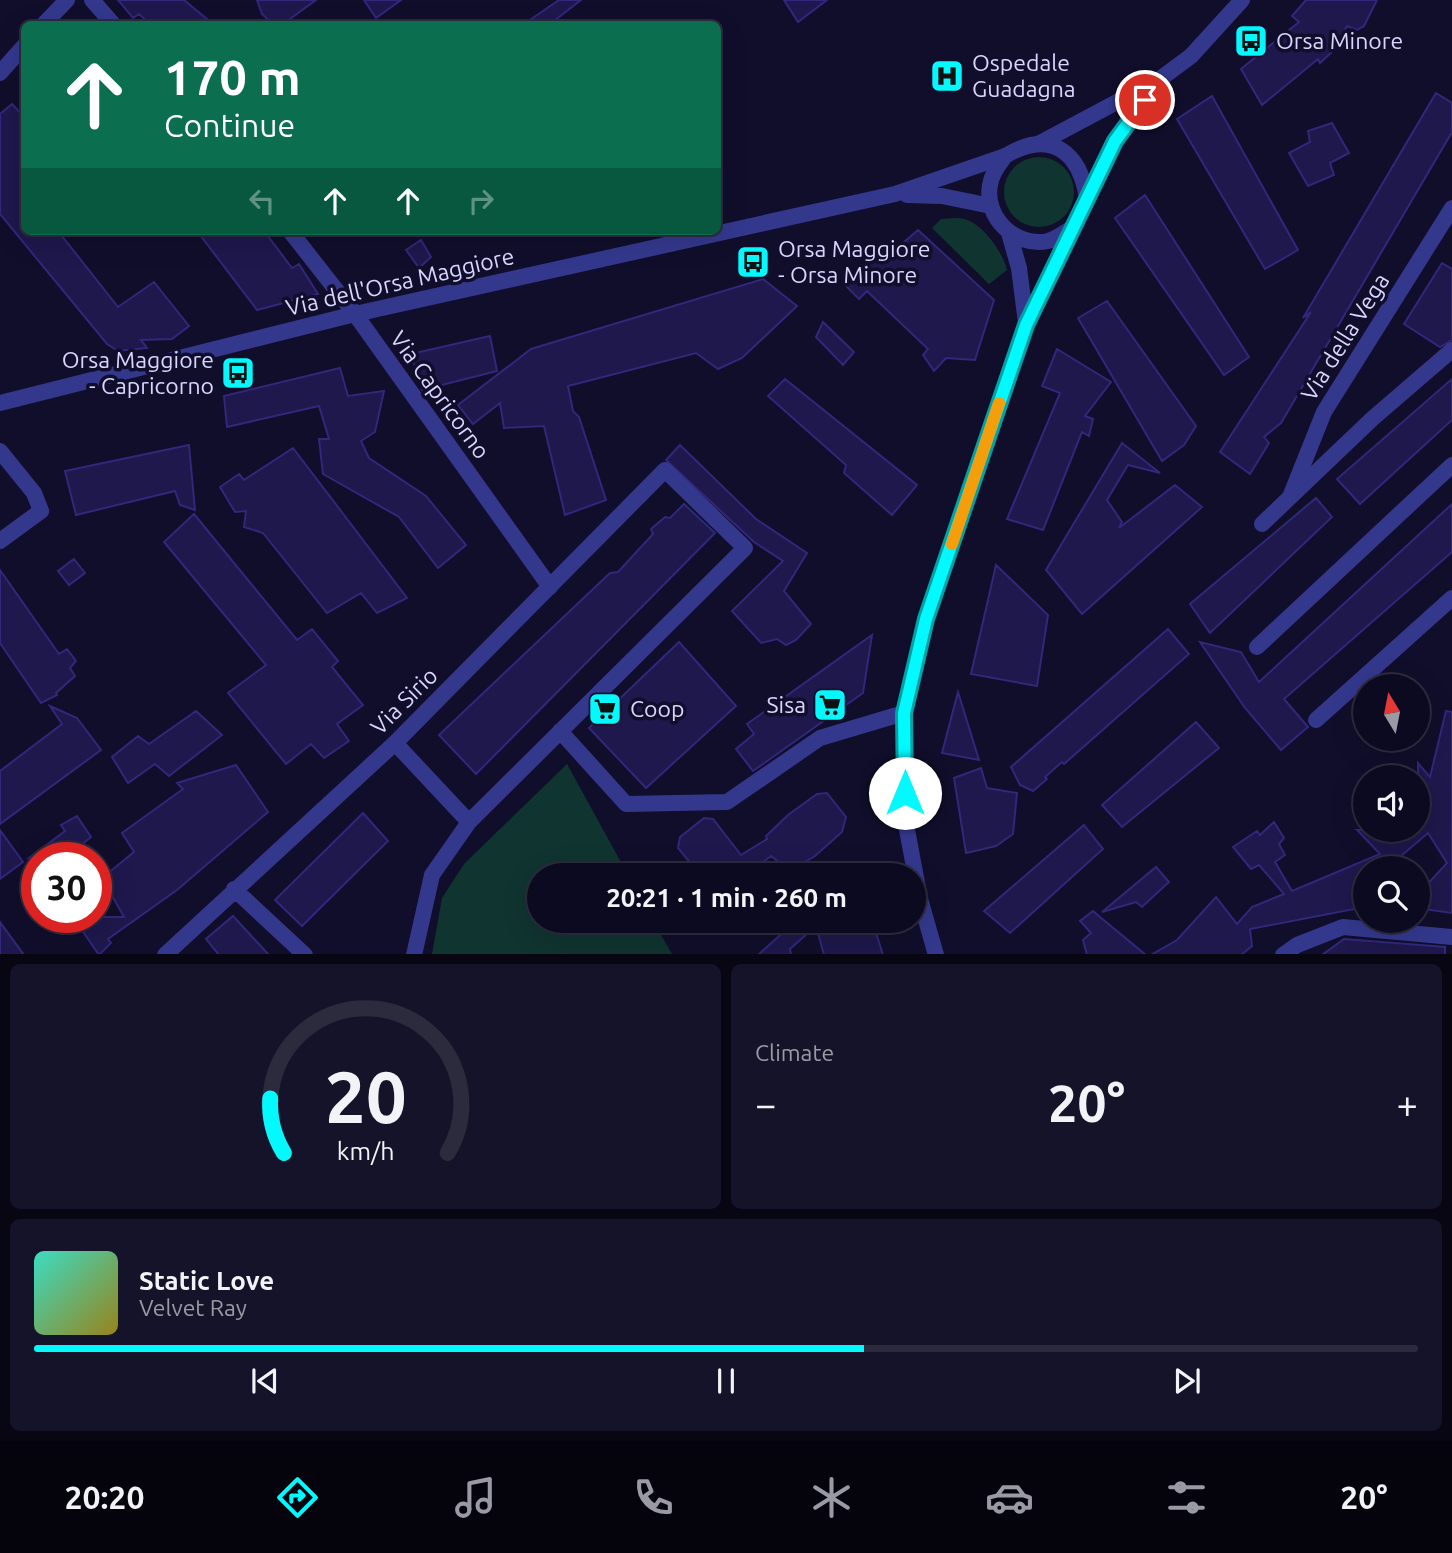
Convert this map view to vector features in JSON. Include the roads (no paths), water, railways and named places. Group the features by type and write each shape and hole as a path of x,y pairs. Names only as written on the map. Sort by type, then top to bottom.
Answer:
{"street":[{"path":"47,21 67,0"},
{"path":"92,0 110,21"},
{"path":"1038,144 1160,79 1191,56 1242,0"},
{"path":"0,73 21,49"},
{"path":"936,954 920,899 905,819 904,713 926,619 1026,325 1072,228 1082,215 1115,141 1160,79"},
{"path":"895,194 1006,156 1021,147 1038,144 1048,145 1072,157 1084,174 1087,199"},
{"path":"1006,156 993,173 989,188 991,206 1000,224 1009,233 1026,240 1048,241 1072,228"},
{"path":"895,194 942,196 991,206"},
{"name":"Via dell'Orsa Maggiore","path":"721,233 895,194"},
{"name":"Via della Vega","path":"1290,497 1324,412 1446,230 1452,208"},
{"path":"1009,233 1020,268 1026,325"},
{"name":"Via Capricorno","path":"293,235 355,314 550,587"},
{"name":"Via dell'Orsa Maggiore","path":"0,403 355,314 710,235"},
{"path":"1262,524 1372,419 1452,350"},
{"path":"0,451 34,494 41,511 0,541"},
{"name":"Via Sirio","path":"165,954 234,888 396,743 665,470 745,548 559,731"},
{"path":"1257,647 1446,470 1452,488"},
{"path":"1315,720 1452,598"},
{"path":"414,954 432,875 469,822 559,731 626,804 727,802 820,738 904,713"},
{"path":"396,743 469,822"},
{"path":"234,888 305,954"},
{"path":"1283,954 1297,945 1343,927 1452,937"}],"place":[{"name":"Orsa Minore","path":"1251,41"},
{"name":"Ospedale Guadagna","path":"947,76"},
{"name":"Orsa Maggiore - Orsa Minore","path":"753,262"},
{"name":"Orsa Maggiore - Capricorno","path":"238,373"},
{"name":"Sisa","path":"830,705"},
{"name":"Coop","path":"605,709"}]}
